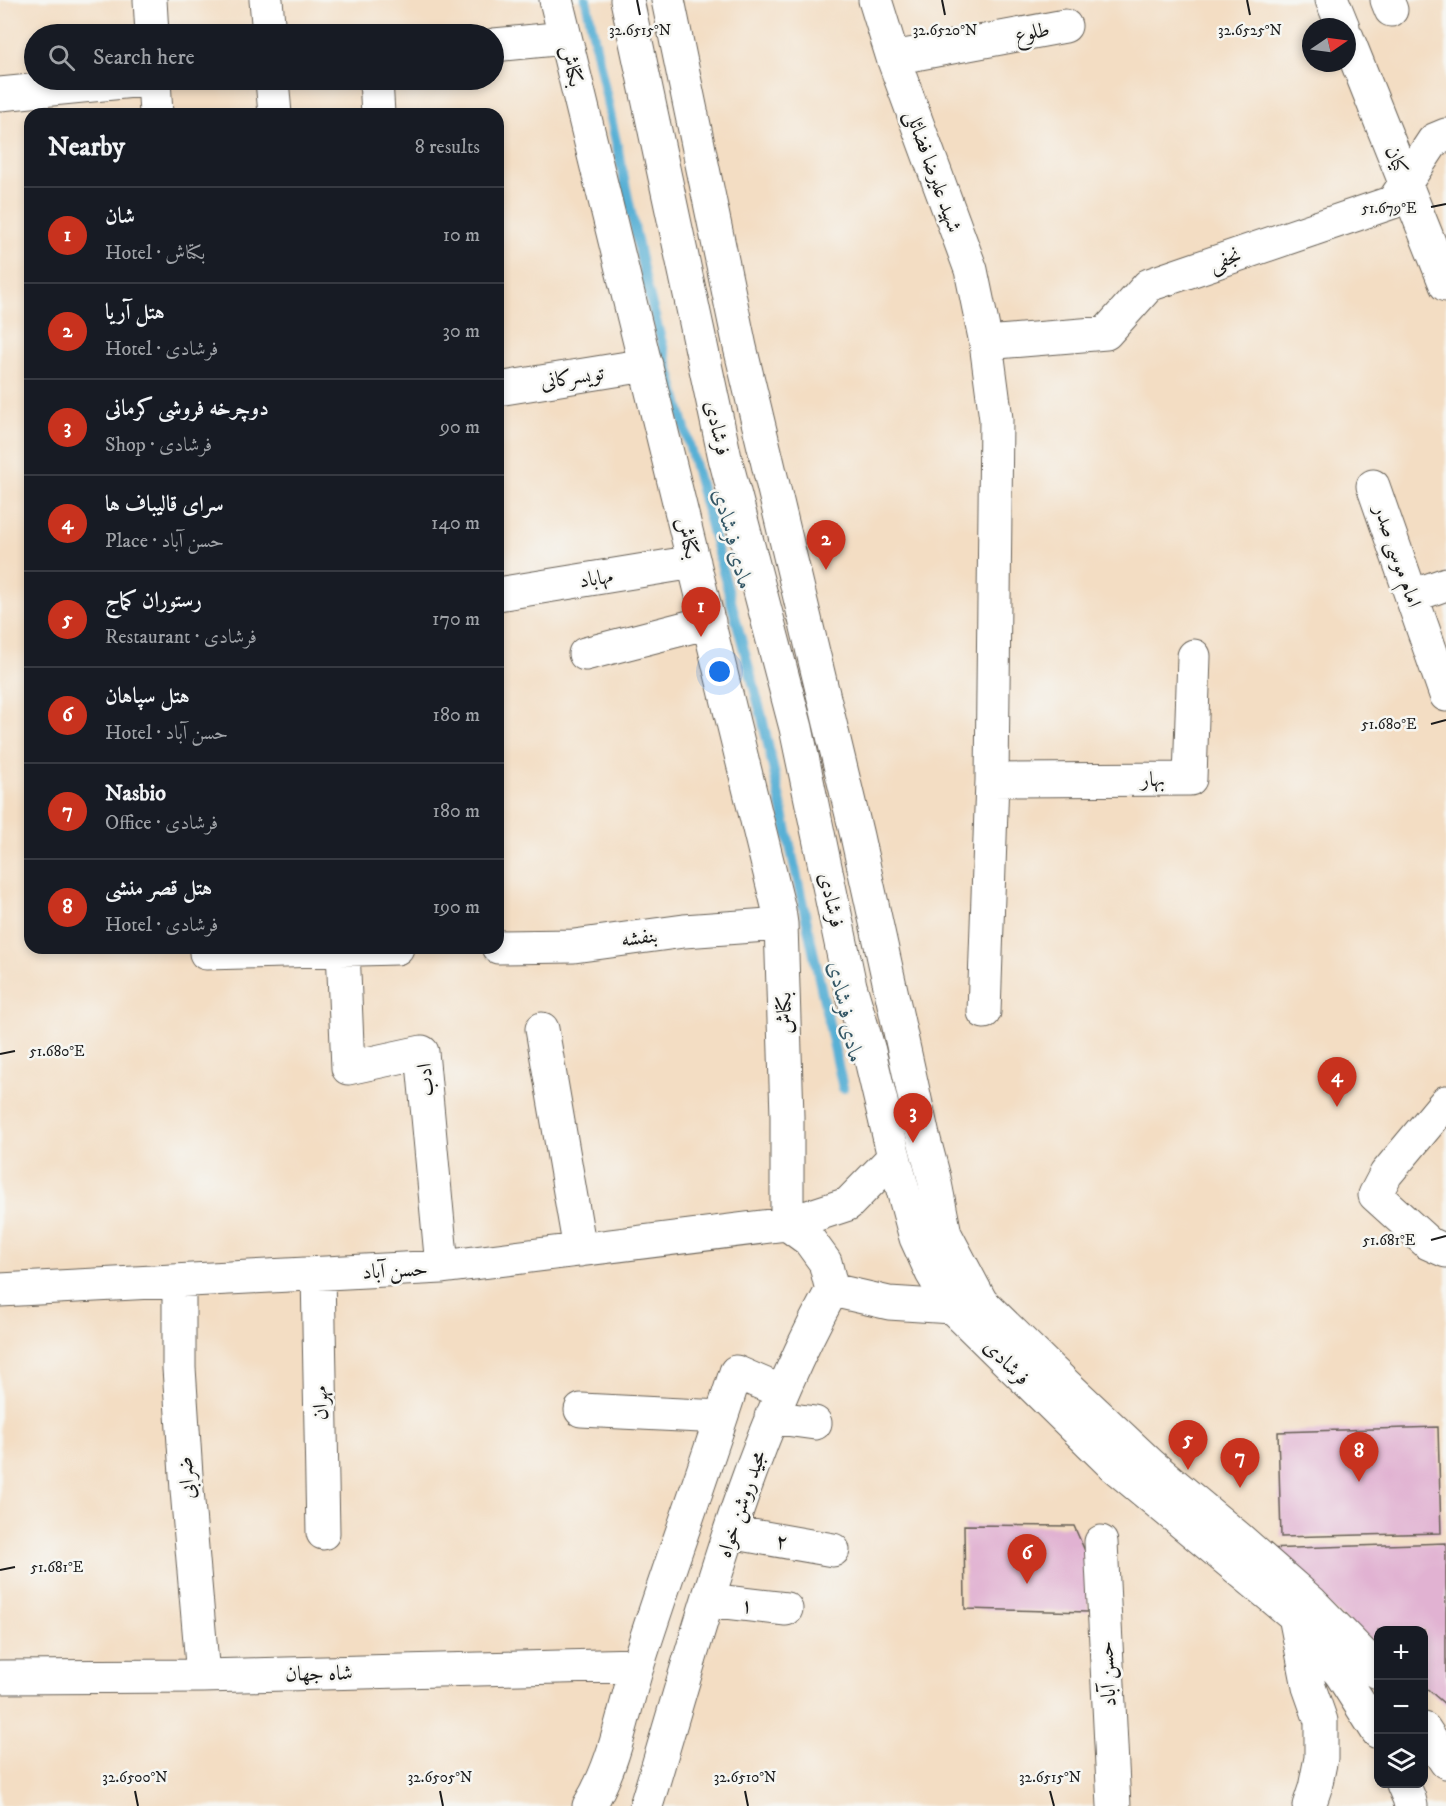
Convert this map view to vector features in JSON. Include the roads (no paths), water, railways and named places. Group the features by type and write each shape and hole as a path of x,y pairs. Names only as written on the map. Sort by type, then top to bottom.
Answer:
{"street":[{"path":"150,0 151,24"},
{"path":"266,0 268,24"},
{"name":"بکتاش","path":"556,0 781,924 787,1116 787,1224"},
{"name":"فرشادی","path":"627,0 724,458 796,728 850,986 869,1051 916,1238 932,1273 952,1307 1114,1466 1295,1616 1341,1674 1374,1726"},
{"name":"فرشادی","path":"668,0 740,347 857,836 945,1234 981,1302 1152,1466 1312,1603 1374,1668"},
{"name":"شهید علیرضا فضائلی","path":"875,0 893,58 971,270 986,343"},
{"path":"1332,0 1339,18"},
{"name":"طلوع","path":"893,58 1065,26"},
{"path":"504,44 565,38"},
{"name":"کیان","path":"1356,59 1446,285"},
{"path":"0,94 41,90"},
{"path":"155,90 156,108"},
{"path":"273,90 274,108"},
{"path":"377,90 378,108"},
{"name":"نجفی","path":"986,343 1106,333 1149,285 1393,202 1434,140 1446,135"},
{"path":"984,1012 992,780 996,419 986,343"},
{"name":"تویسرکانی","path":"504,388 646,365"},
{"name":"امام موسی صدر","path":"1373,486 1446,695"},
{"name":"مهاباد","path":"504,593 694,562"},
{"path":"1412,596 1446,584"},
{"path":"585,654 709,622"},
{"name":"بهار","path":"992,780 1190,779 1194,656"},
{"name":"بنفشه","path":"504,947 574,946 684,931 781,924"},
{"name":"ادب","path":"343,954 348,1068 422,1052 442,1267"},
{"path":"542,1029 580,1250"},
{"path":"1446,1102 1386,1174 1375,1196 1428,1243 1446,1251"},
{"name":"حسن آباد","path":"0,1290 442,1267 787,1224 848,1204 894,1157"},
{"path":"787,1224 809,1240 825,1262 832,1290 889,1304 952,1307"},
{"name":"مهران","path":"318,1274 323,1533"},
{"name":"ضرابی","path":"179,1281 179,1368 203,1676"},
{"name":"مجید روشن خواه","path":"646,1806 730,1532 777,1405 832,1290"},
{"path":"589,1806 615,1748 638,1665 736,1372 777,1405 815,1423"},
{"path":"581,1410 722,1417"},
{"name":"۲","path":"730,1532 833,1550"},
{"name":"حسن آباد","path":"1101,1542 1114,1806"},
{"name":"۱","path":"708,1600 786,1609"},
{"path":"1295,1616 1309,1687 1321,1721 1321,1758 1309,1806"},
{"name":"شاه جهان","path":"0,1677 203,1676 638,1665"},
{"path":"1427,1734 1446,1762"},
{"path":"1405,1788 1410,1806"}],"waterway":[{"name":"مادی فرشادی","path":"586,0 646,283 762,717 843,1088"}],"place":[{"name":"هتل آریا","path":"826,570"},
{"name":"شان","path":"701,637"},
{"name":"سرای قالیباف ها","path":"1337,1107"},
{"name":"دوچرخه فروشی کرمانی","path":"913,1143"},
{"name":"رستوران کماج","path":"1188,1470"},
{"name":"هتل قصر منشی","path":"1359,1482"},
{"name":"Nasbio","path":"1240,1488"},
{"name":"هتل سپاهان","path":"1027,1584"}]}
